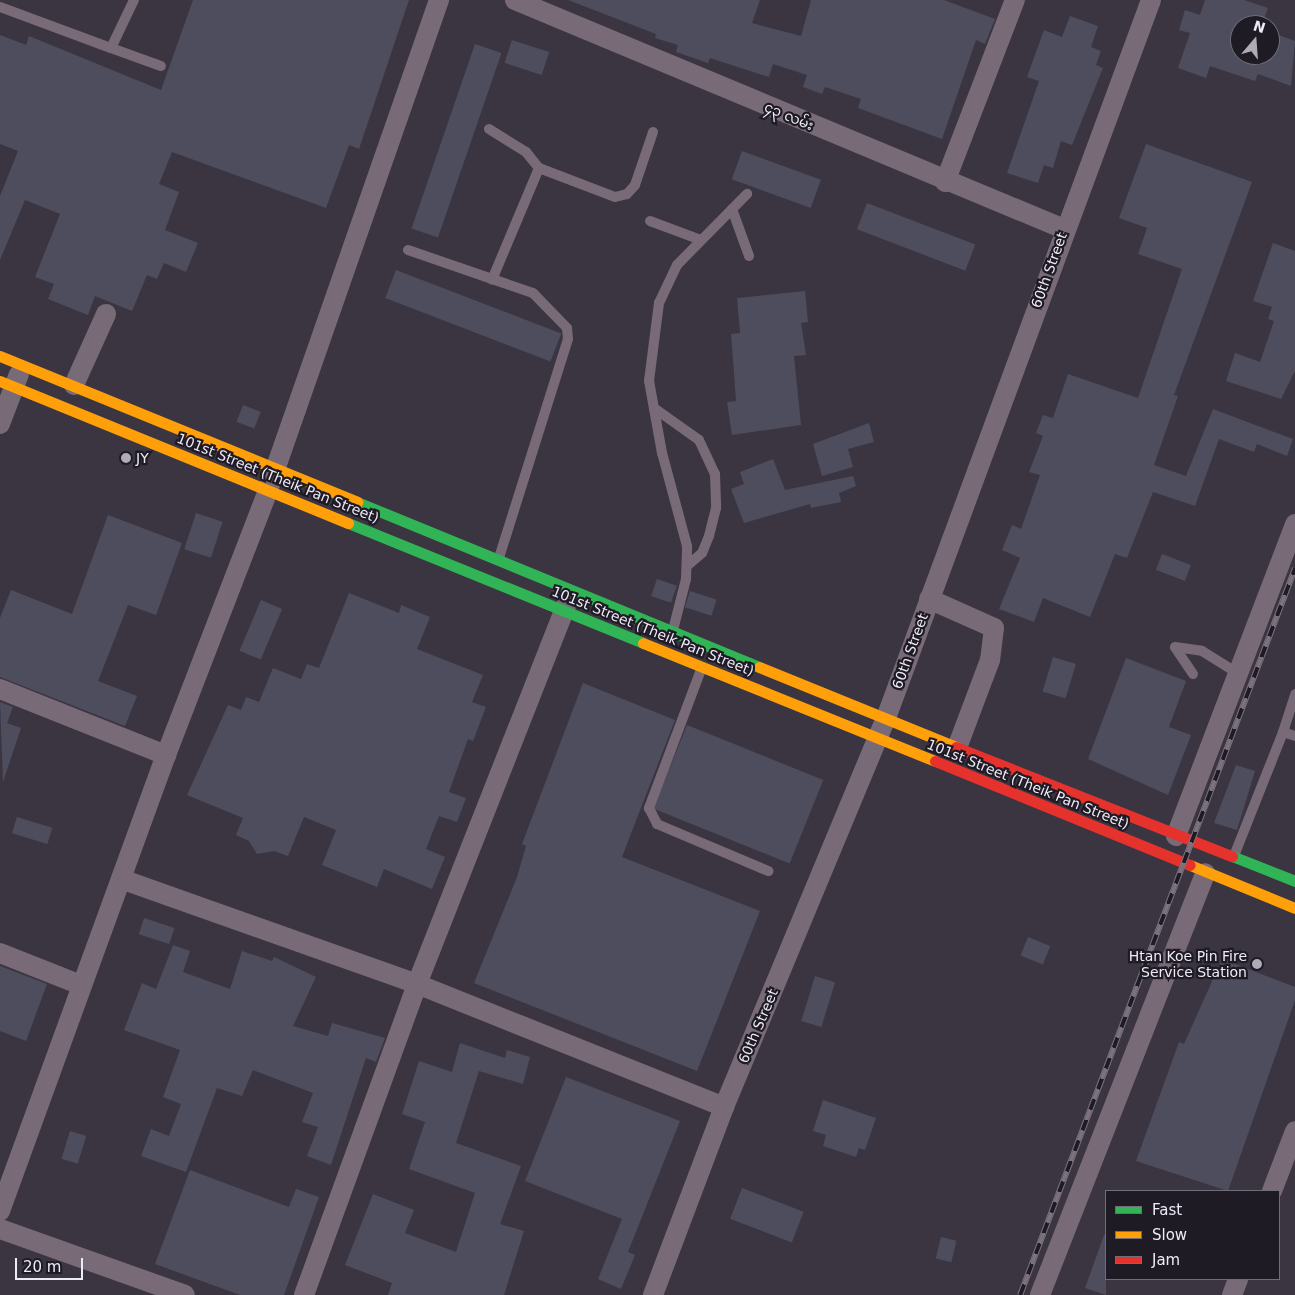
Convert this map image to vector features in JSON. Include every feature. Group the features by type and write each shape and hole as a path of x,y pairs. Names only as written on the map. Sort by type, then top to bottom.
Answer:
{"main road":[{"name":"101st Street (Theik Pan Street)","path":"0,356 276,467 498,562 709,644 957,748 1295,882"},
{"name":"101st Street (Theik Pan Street)","path":"7,383 564,612 878,738 997,789 1295,908"}],"street":[{"path":"0,1210 166,755 268,490 439,0"},
{"name":"၄၃ လမ်း","path":"515,0 945,182 1064,229"},
{"name":"60th Street","path":"653,1295 724,1107 886,718 1064,229 1151,0"},
{"path":"945,182 1010,2"},
{"path":"74,385 106,314"},
{"path":"0,424 7,383 22,365"},
{"path":"1176,836 1295,524"},
{"path":"304,1295 417,984 572,590"},
{"path":"929,599 994,628 990,660 957,748"},
{"path":"0,689 166,755"},
{"path":"1040,1295 1205,873"},
{"path":"121,879 417,984 724,1107"},
{"path":"0,953 81,985"},
{"path":"1272,1190 1295,1131"},
{"path":"0,1230 185,1295"},
{"path":"1232,1295 1238,1280"}],"lane":[{"path":"111,48 134,0"},
{"path":"0,7 161,66"},
{"path":"489,129 526,152 539,168 615,197 627,194 635,184 653,132"},
{"path":"492,280 539,168"},
{"path":"672,631 688,565 649,381 658,303 677,265 747,194"},
{"path":"732,209 749,256"},
{"path":"650,221 702,240"},
{"path":"408,250 492,280 518,287 546,302 567,328 568,340 498,562"},
{"path":"654,408 700,440 716,474 716,508 709,536 702,553 688,565"},
{"path":"709,644 702,668 649,808 657,824 768,871"},
{"path":"1193,674 1175,647 1202,651 1239,674"},
{"path":"1234,857 1283,732 1295,694"},
{"path":"1283,732 1295,736"}],"building":[{"path":"193,0 409,0 359,149 349,145 326,208 172,152 159,184 179,192 165,230 198,243 186,272 164,263 157,279 147,275 132,311 95,296 88,315 48,299 54,284 35,277 60,214 25,200 0,260 0,196 18,151 0,144 0,35 26,45 29,36 161,90"},
{"path":"568,0 760,0 752,23 801,36 811,0 944,0 995,19 985,44 976,40 942,139 858,108 861,99 825,87 822,94 803,87 807,75 773,64 769,77 710,58 708,63 676,52 678,45 655,38 656,34"},
{"path":"1205,0 1244,0 1268,8 1266,15 1230,15 1230,65 1280,65 1280,36 1295,41 1291,86 1258,74 1255,81 1210,66 1206,78 1178,68 1190,33 1179,30 1185,10 1200,15"},
{"path":"1070,16 1098,26 1091,47 1101,51 1096,65 1103,68 1072,145 1061,141 1053,168 1044,165 1038,183 1007,173 1039,81 1027,77 1044,30 1062,37"},
{"path":"512,40 549,52 542,75 505,63"},
{"path":"475,44 501,53 438,237 412,228"},
{"path":"1146,144 1252,182 1174,395 1178,396 1154,465 1186,476 1213,409 1293,439 1287,456 1257,444 1254,452 1219,439 1195,506 1153,492 1127,558 1115,554 1090,617 1043,598 1034,622 999,609 1020,558 1002,550 1012,525 1021,529 1040,475 1029,472 1043,436 1036,433 1043,415 1053,418 1068,374 1138,398 1182,269 1138,254 1147,228 1119,218"},
{"path":"742,151 821,180 811,208 732,179"},
{"path":"867,203 975,245 965,271 857,229"},
{"path":"1273,243 1295,251 1295,371 1281,399 1226,381 1235,353 1260,362 1274,321 1268,319 1272,307 1253,301"},
{"path":"396,270 561,333 550,361 385,298"},
{"path":"805,291 808,322 801,323 806,355 794,356 801,425 732,435 727,402 736,401 731,334 740,333 737,298"},
{"path":"243,405 261,412 254,429 237,422"},
{"path":"869,423 874,442 848,449 853,467 822,476 813,444"},
{"path":"773,459 785,490 853,476 856,486 839,493 841,502 811,508 810,504 744,523 731,489 744,484 740,472"},
{"path":"196,513 223,522 211,558 184,549"},
{"path":"108,515 182,543 156,615 128,605 98,681 137,696 125,726 0,677 0,618 11,590 72,614"},
{"path":"1162,554 1191,565 1185,581 1156,570"},
{"path":"657,579 677,586 671,603 651,596"},
{"path":"690,591 717,600 711,616 685,607"},
{"path":"349,593 399,613 401,605 430,617 417,649 483,675 472,702 486,707 473,741 468,739 449,792 466,798 457,822 439,816 426,849 445,857 432,889 384,869 377,887 322,865 336,830 304,817 288,856 274,851 257,854 249,841 236,835 243,818 187,795 228,705 241,710 246,697 259,702 273,668 301,679 307,664 319,668"},
{"path":"261,600 282,609 261,660 240,651"},
{"path":"1053,657 1076,664 1065,698 1042,691"},
{"path":"1126,658 1186,681 1169,727 1191,735 1168,795 1088,759"},
{"path":"583,683 675,720 622,857 760,911 697,1071 474,983 517,877 526,846 522,844"},
{"path":"0,702 13,707 7,723 21,728 3,782"},
{"path":"687,725 823,780 790,864 653,808"},
{"path":"1236,765 1255,771 1237,830 1214,823"},
{"path":"17,817 52,828 47,844 12,833"},
{"path":"144,918 174,928 169,944 139,934"},
{"path":"1028,937 1050,946 1043,965 1021,956"},
{"path":"173,945 190,951 183,972 230,989 242,951 272,961 274,957 316,977 293,1026 328,1036 332,1023 385,1038 376,1062 366,1058 331,1165 307,1156 318,1127 302,1122 313,1093 253,1070 242,1096 217,1088 186,1172 141,1156 151,1129 169,1136 181,1104 163,1097 180,1050 124,1030 142,983 156,989"},
{"path":"1222,959 1295,987 1295,1000 1228,1190 1136,1161 1179,1042 1184,1044"},
{"path":"0,966 47,984 26,1041 0,1031"},
{"path":"815,976 835,982 821,1027 801,1021"},
{"path":"460,1043 505,1058 507,1050 530,1057 523,1084 479,1071 456,1143 521,1166 500,1224 524,1231 504,1295 388,1295 392,1283 345,1265 373,1194 414,1210 405,1233 456,1252 475,1193 409,1169 425,1122 402,1114 419,1061 452,1072"},
{"path":"566,1077 680,1121 628,1252 635,1255 621,1289 598,1279 622,1219 525,1181"},
{"path":"823,1100 876,1118 865,1150 859,1148 856,1157 823,1146 826,1135 813,1131"},
{"path":"70,1131 86,1136 78,1164 62,1159"},
{"path":"190,1170 289,1207 296,1189 319,1197 284,1295 240,1295 155,1264"},
{"path":"742,1188 804,1212 792,1242 730,1219"},
{"path":"1104,1235 1105,1235 1106,1295 1085,1288"},
{"path":"941,1237 957,1241 951,1262 936,1258"}],"railway":[{"path":"1020,1295 1295,568"}],"traffic: fast":[{"path":"357,502 759,667"},
{"path":"348,523 643,643"},
{"path":"1232,856 1295,881"}],"traffic: slow":[{"path":"0,356 357,502"},
{"path":"0,381 348,523"},
{"path":"643,643 935,761"},
{"path":"759,667 956,747"},
{"path":"1190,865 1295,908"}],"traffic: jam":[{"path":"956,747 1232,856"},
{"path":"935,761 1190,865"}],"place":[{"name":"JY","path":"126,458"},
{"name":"Htan Koe Pin Fire Service Station","path":"1257,964"}]}
